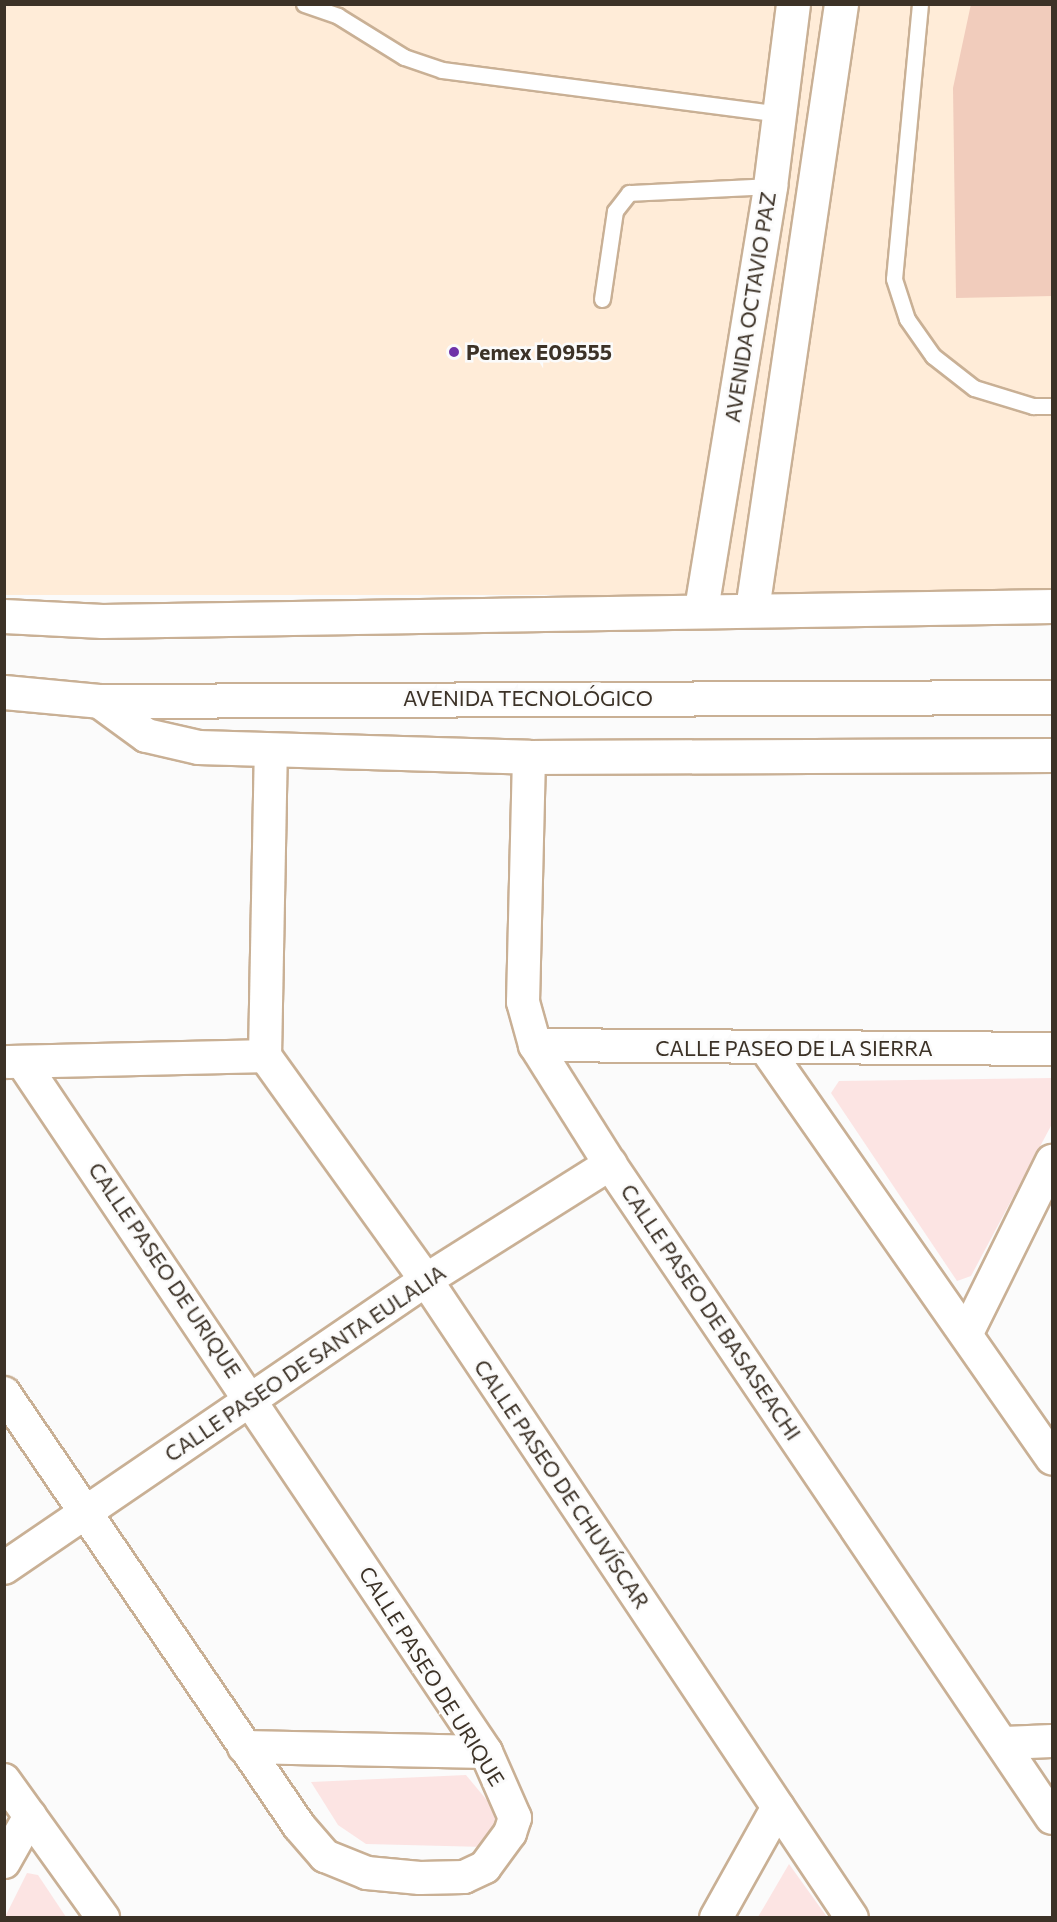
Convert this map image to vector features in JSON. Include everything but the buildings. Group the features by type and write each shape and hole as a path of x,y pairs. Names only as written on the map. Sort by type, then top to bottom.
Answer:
{"street":[{"name":"AVENIDA OCTAVIO PAZ","path":"701,609 770,186 793,4"},
{"path":"752,609 841,4"},
{"path":"4,616 102,621 701,609 1053,606"},
{"name":"AVENIDA TECNOLÓGICO","path":"4,692 99,701 1053,697"},
{"path":"99,701 147,735 173,745 271,751 529,757 1053,755"},
{"path":"14,1062 265,1056 271,751"},
{"name":"CALLE PASEO DE BASASEACHI","path":"529,757 523,1002 535,1045 610,1164 1005,1743 1053,1818"},
{"name":"CALLE PASEO DE LA SIERRA","path":"535,1045 767,1050 1053,1049"},
{"path":"767,1050 1053,1458"},
{"name":"CALLE PASEO DE CHUVÍSCAR","path":"265,1056 426,1280 852,1917"},
{"name":"CALLE PASEO DE URIQUE","path":"4,1393 244,1747 299,1826 326,1856 367,1873 420,1878 464,1877 485,1867 510,1833 513,1806 486,1752 253,1400 14,1062"},
{"path":"967,1333 1053,1161"},
{"name":"CALLE PASEO DE SANTA EULALIA","path":"4,1568 426,1280 610,1164"},
{"path":"1005,1743 1053,1741"},
{"path":"244,1747 486,1752"},
{"path":"4,1780 103,1917"},
{"path":"716,1917 778,1807"},
{"path":"4,1862 30,1816"}],"lane":[{"path":"303,4 338,16 404,57 442,70 779,114"},
{"path":"920,4 894,279 907,319 933,356 974,388 1033,406 1053,406"},
{"path":"602,299 615,210 629,193 770,186"}],"shaded area":[{"path":"4,5 1052,5 1052,595 4,595"},
{"path":"1052,1078 1052,1124 971,1276 957,1281 831,1093 839,1081"},
{"path":"466,1775 500,1816 485,1847 366,1844 338,1825 311,1782"},
{"path":"789,1864 827,1917 758,1917"},
{"path":"27,1873 38,1875 66,1917 5,1917"}],"place":[{"name":"Pemex E09555","path":"454,352"}]}
